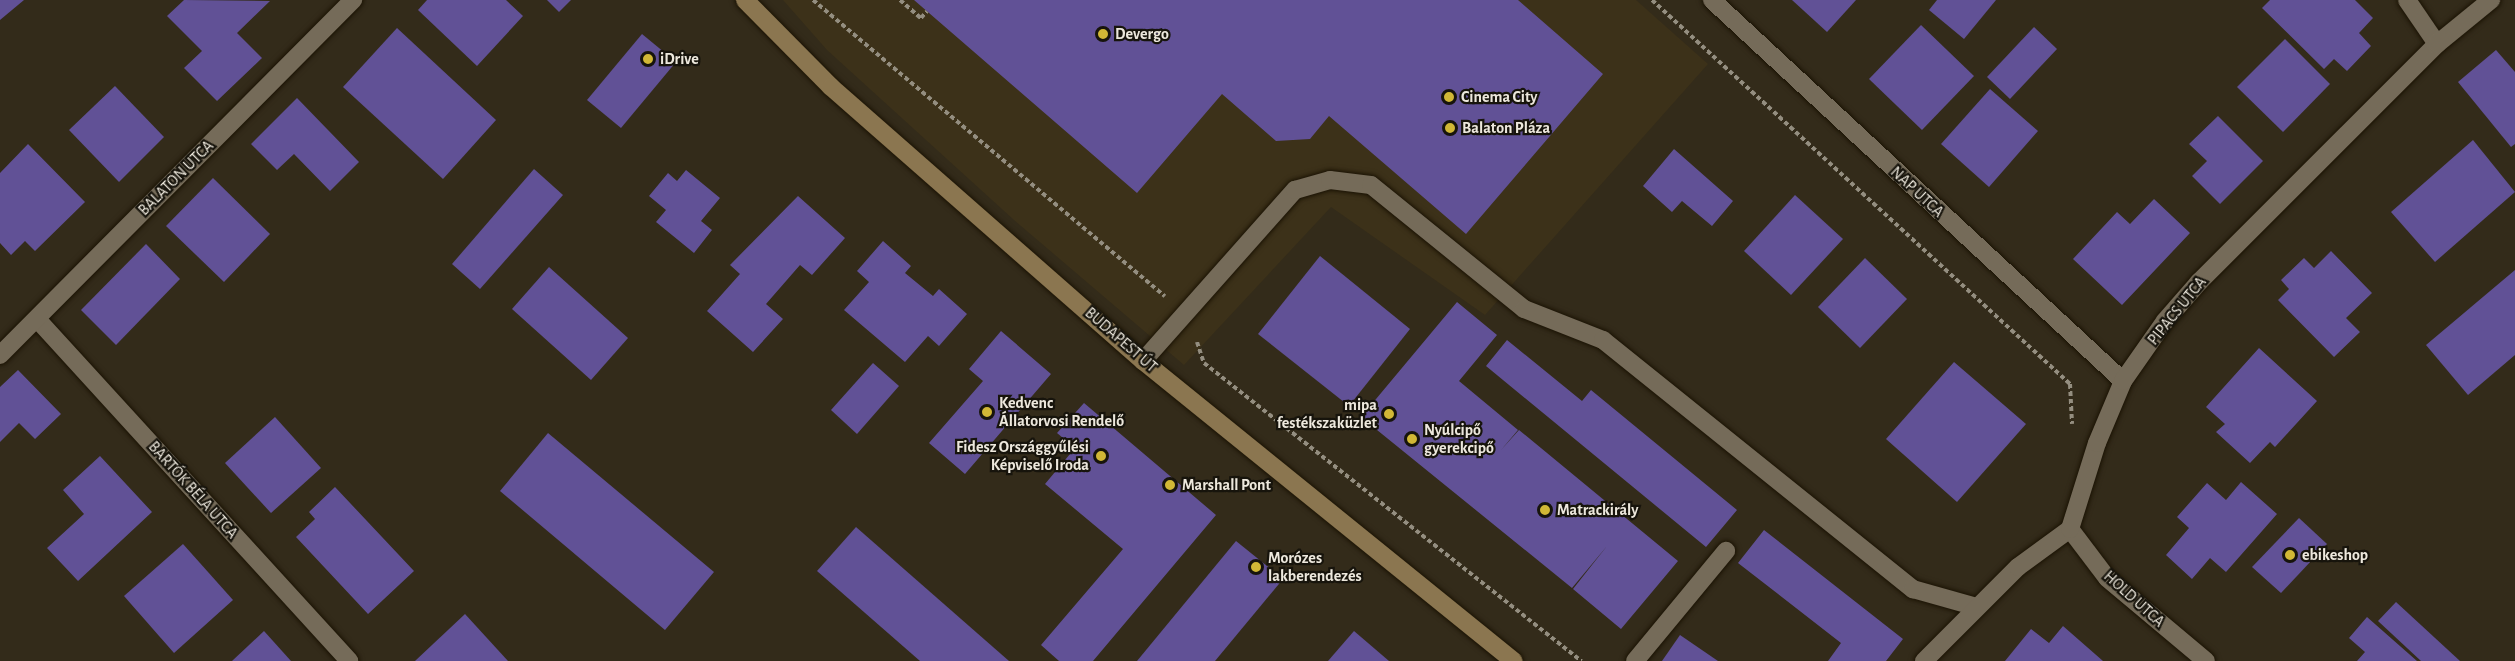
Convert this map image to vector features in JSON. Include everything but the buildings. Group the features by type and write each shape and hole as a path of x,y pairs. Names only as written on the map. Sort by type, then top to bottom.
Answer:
{"main road":[{"name":"BUDAPEST ÚT","path":"745,0 831,87 1143,361 1514,661"}],"street":[{"name":"BALATON UTCA","path":"0,355 352,0"},
{"name":"NAP UTCA","path":"1712,0 2123,381"},
{"path":"2407,0 2438,44"},
{"name":"PIPACS UTCA","path":"2070,529 2097,442 2123,381 2165,321 2199,282 2438,44 2491,0"},
{"path":"1143,361 1295,190 1330,180 1371,185 1524,309 1603,340 1912,588 1977,608"},
{"name":"BARTÓK BÉLA UTCA","path":"37,319 349,661"},
{"path":"1924,661 2018,567 2070,529"},
{"name":"HOLD UTCA","path":"2070,529 2107,578 2206,661"},
{"path":"1635,661 1726,551"}],"path":[{"path":"900,0 921,18 927,11"},
{"path":"1652,0 2070,384 2073,430"}],"shaded area":[{"path":"783,0 1636,0 1708,64 1485,315 1331,207 1184,365 1014,220 827,50"}],"place":[{"name":"Devergo","path":"1103,34"},
{"name":"iDrive","path":"648,59"},
{"name":"Cinema City","path":"1449,97"},
{"name":"Balaton Pláza","path":"1450,128"},
{"name":"Kedvenc Állatorvosi Rendelő","path":"987,412"},
{"name":"mipa festékszaküzlet","path":"1389,414"},
{"name":"Nyúlcipő gyerekcipő","path":"1412,439"},
{"name":"Fidesz Országgyűlési Képviselő Iroda","path":"1101,456"},
{"name":"Marshall Pont","path":"1170,485"},
{"name":"Matrackirály","path":"1545,510"},
{"name":"ebikeshop","path":"2290,555"},
{"name":"Morózes lakberendezés","path":"1256,567"}]}
